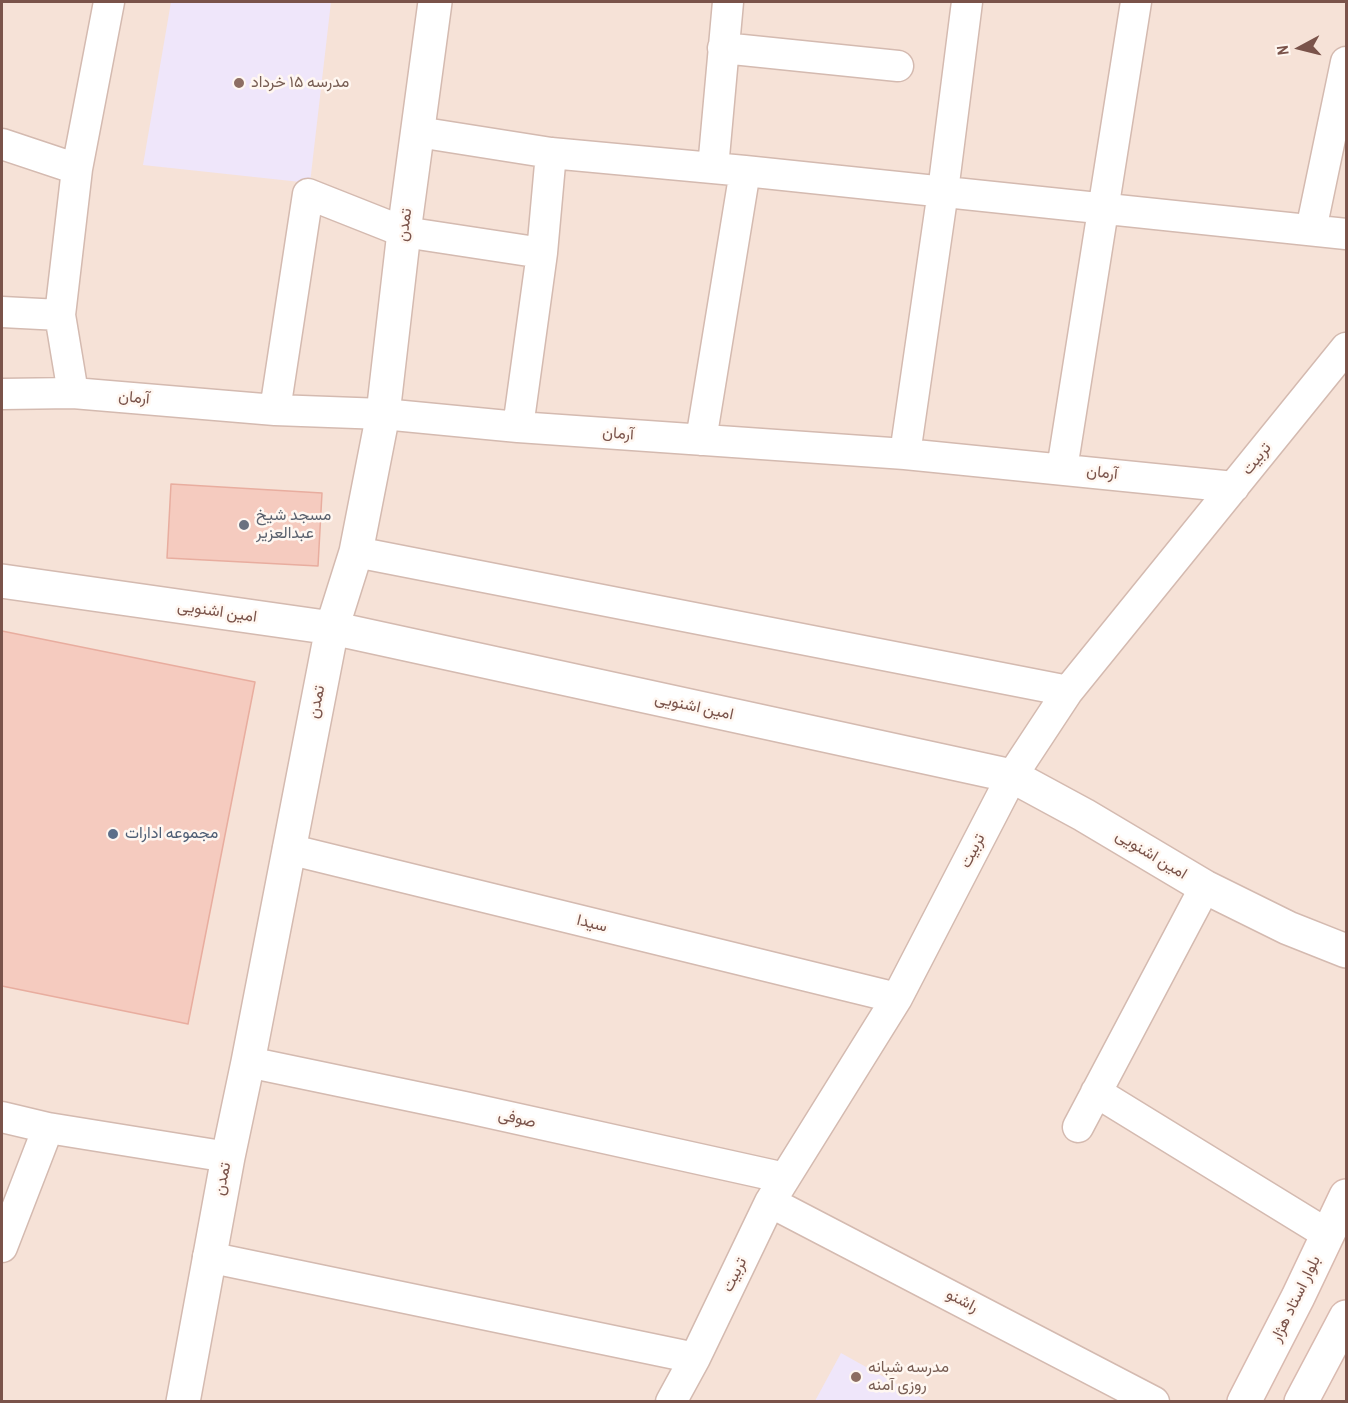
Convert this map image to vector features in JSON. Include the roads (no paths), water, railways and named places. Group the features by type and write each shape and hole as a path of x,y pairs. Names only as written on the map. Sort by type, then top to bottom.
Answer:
{"street":[{"path":"73,393 60,315 77,169 109,2"},
{"name":"تمدن","path":"183,1401 208,1257 332,628 356,552 382,414 435,2"},
{"path":"713,168 728,2"},
{"path":"905,454 967,2"},
{"path":"1062,469 1136,2"},
{"path":"723,48 898,66"},
{"path":"1311,230 1347,62"},
{"path":"418,132 551,153 1347,234"},
{"path":"2,144 77,169"},
{"path":"518,427 542,253 551,153"},
{"path":"701,440 745,171"},
{"path":"275,410 308,194 404,232 542,253"},
{"path":"2,312 60,315"},
{"name":"تربیت","path":"671,1401 695,1358 778,1190 897,998 1012,776 1068,691 1347,348"},
{"name":"آرمان","path":"2,394 73,393 275,410 382,414 518,427 905,454 1234,487"},
{"path":"356,552 1068,691"},
{"name":"امین اشنویی","path":"2,581 332,628 1012,776 1084,815 1205,887 1288,928 1347,951"},
{"name":"سیدا","path":"288,849 897,998"},
{"path":"1078,1127 1205,887"},
{"name":"صوفی","path":"248,1062 464,1107 778,1190"},
{"path":"1096,1092 1327,1234"},
{"path":"2,1117 48,1128 228,1157"},
{"path":"2,1247 48,1128"},
{"name":"راشنو","path":"778,1190 1154,1401"},
{"name":"بلوار استاد هژار","path":"1244,1401 1347,1196"},
{"path":"208,1257 695,1358"},
{"path":"1301,1401 1347,1317"}],"place":[{"name":"مدرسه ۱۵ خرداد","path":"239,83"},
{"name":"مسجد شیخ عبدالعزیر","path":"244,525"},
{"name":"مجموعه ادارات","path":"113,834"},
{"name":"مدرسه شبانه روزی آمنه","path":"856,1377"}]}
